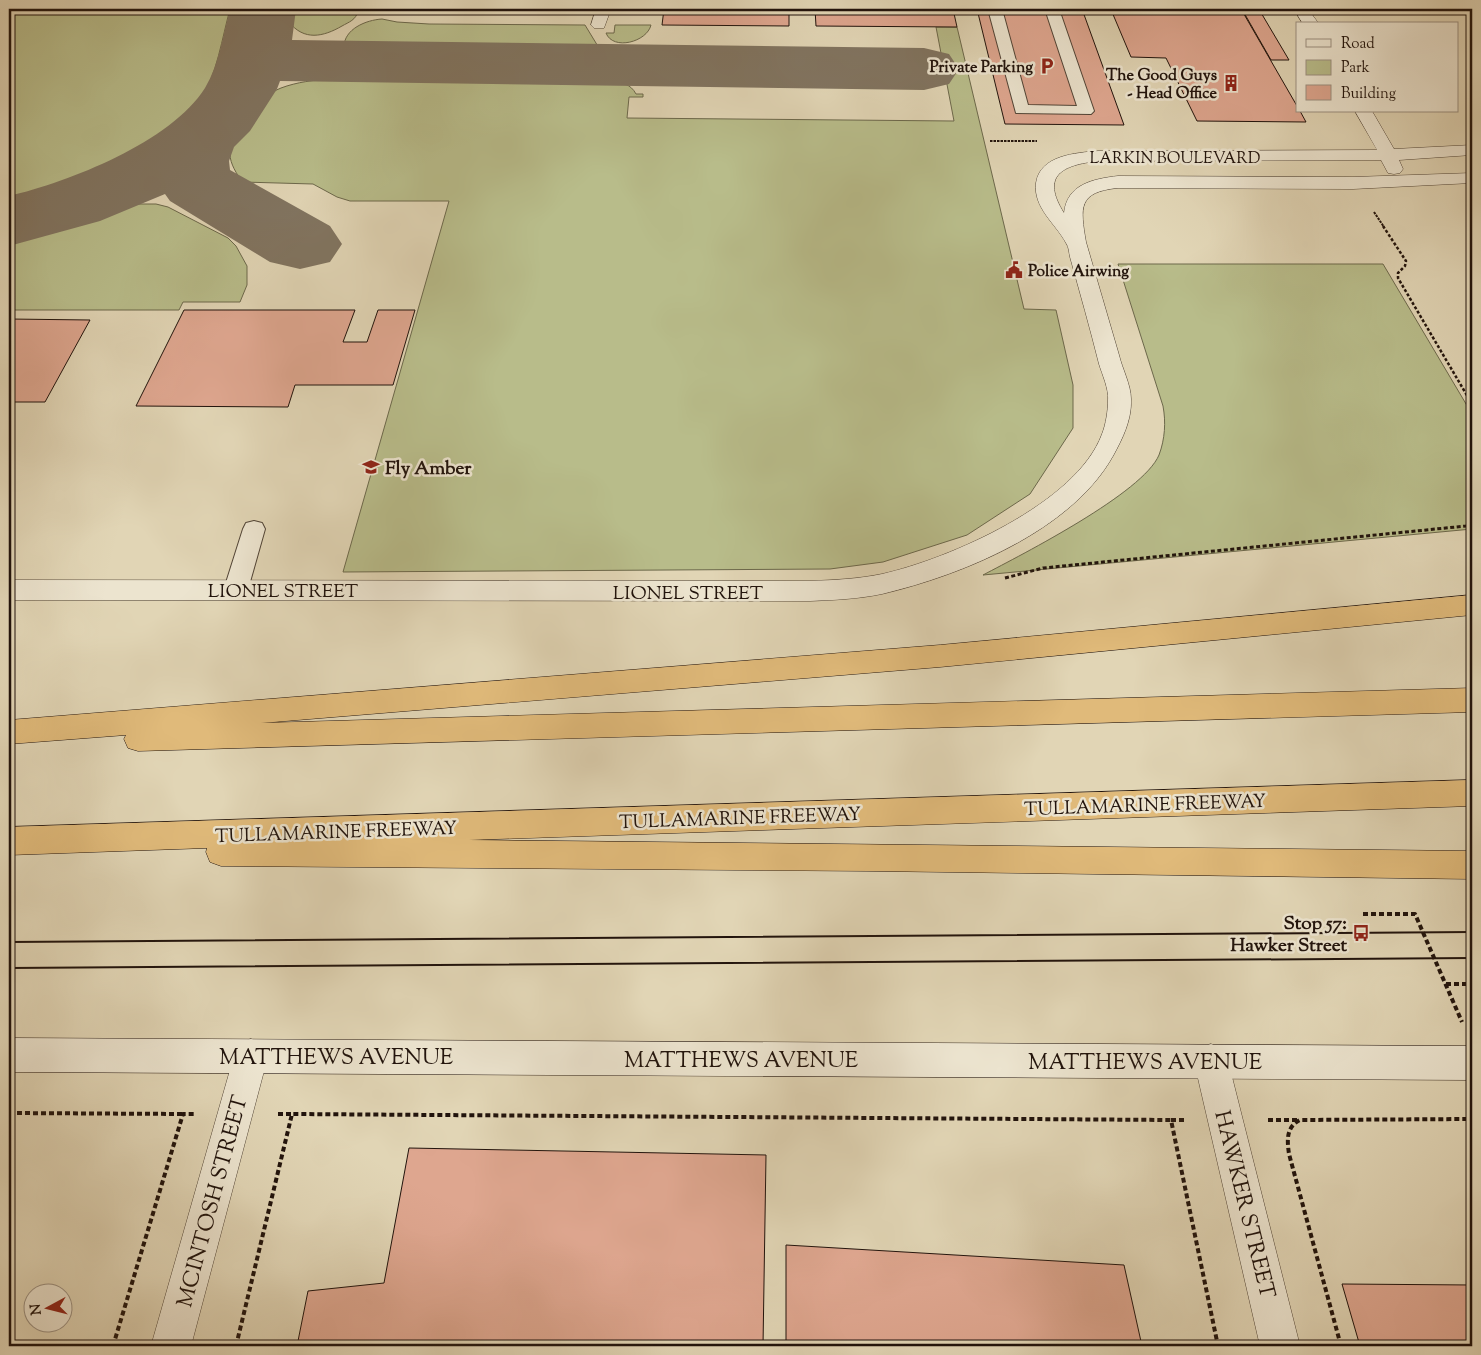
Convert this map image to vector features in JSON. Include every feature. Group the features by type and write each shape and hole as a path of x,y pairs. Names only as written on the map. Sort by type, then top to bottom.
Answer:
{"highway":[{"path":"9,732 930,657 1472,605"},
{"path":"9,742 794,722 1472,700"},
{"name":"TULLAMARINE FREEWAY","path":"9,841 1472,793"},
{"path":"9,851 870,856 1472,865"}],"street":[{"path":"599,25 603,9"},
{"path":"1302,9 1310,22"},
{"path":"1364,112 1389,155 1398,182"},
{"name":"LARKIN BOULEVARD","path":"1076,242 1062,227 1051,210 1044,186 1048,173 1059,165 1075,159 1098,156 1389,155 1472,150"},
{"name":"LARKIN BOULEVARD","path":"1076,242 1072,215 1074,200 1086,188 1102,184 1398,182 1472,178"},
{"name":"LIONEL STREET","path":"9,590 817,591 846,590 880,584 936,570 995,544 1054,506 1092,469 1117,428 1120,415 1116,382 1076,242"},
{"name":"MATTHEWS AVENUE","path":"9,1055 1472,1063"},
{"name":"MCINTOSH STREET","path":"171,1346 251,1056"},
{"name":"HAWKER STREET","path":"1211,1061 1280,1346"}],"lane":[{"path":"995,9 1021,110 1086,111 1052,9"},
{"path":"236,589 254,529"}],"path":[{"path":"1372,208 1406,261 1405,266 1398,273 1398,278 1472,404"},
{"path":"1002,578 1043,568 1466,526 1472,523"},
{"path":"1363,914 1415,914 1462,1023 1467,1023"},
{"path":"1446,984 1472,984"},
{"path":"9,1113 182,1114"},
{"path":"236,1346 292,1114 1171,1120"},
{"path":"1341,1346 1290,1154 1287,1137 1290,1128 1293,1123 1309,1120 1472,1119"}],"green space":[{"path":"9,9 230,9 207,90 186,119 165,137 115,167 59,189 9,204"},
{"path":"282,9 354,9 358,11 354,19 335,30 321,35 307,35 289,22"},
{"path":"382,19 429,24 585,25 599,48 593,52 372,50 344,47 345,41 352,30 369,21"},
{"path":"615,25 651,25 648,31 637,40 622,43 610,39 606,33 614,33"},
{"path":"936,27 957,27 1024,309 1056,310 1073,385 1073,428 1030,494 967,535 883,562 830,569 343,572 449,201 350,201 337,197 313,184 242,182 231,161 231,145 248,115 264,98 281,88 325,79 611,81 629,86 636,94 643,94 643,97 629,97 627,118 954,121"},
{"path":"137,204 156,204 168,207 228,238 236,246 247,266 247,285 240,302 183,302 179,310 9,310 9,241 109,209"},
{"path":"1118,264 1383,264 1472,414 1472,529 983,575 1052,538 1107,504 1130,487 1148,470 1159,455 1164,431 1163,406"}],"building":[{"path":"664,9 789,9 789,26 662,25"},
{"path":"815,9 953,9 957,27 816,26"},
{"name":"Private Parking","path":"977,9 1082,9 1124,125 1005,124"},
{"name":"The Good Guys - Head Office","path":"1144,9 1241,9 1296,104 1296,112 1301,112 1306,122 1197,121 1166,58 1131,57 1112,12 1145,12"},
{"path":"1243,11 1260,11 1289,60 1271,60"},
{"path":"184,310 355,310 343,342 367,342 378,310 415,310 393,385 295,385 288,407 136,406"},
{"path":"9,319 90,320 45,402 11,402 9,406"},
{"path":"409,1148 766,1155 763,1346 297,1346 308,1291 384,1283"},
{"path":"786,1245 1124,1265 1142,1346 786,1346"},
{"path":"1342,1284 1472,1285 1472,1346 1360,1346"}],"taxiway":[{"path":"257,34 263,9"},
{"path":"9,221 72,204 106,191 171,159 200,138 223,115 241,89 257,34"},
{"path":"257,34 259,47 265,55 287,61 924,69"},
{"path":"201,138 190,161 194,178 198,184 300,244"}],"tram line":[{"path":"9,942 1472,932"},
{"path":"9,968 1472,958"}],"place":[{"name":"Private Parking","path":"1047,66"},
{"name":"The Good Guys - Head Office","path":"1231,83"},
{"name":"Police Airwing","path":"1014,270"},
{"name":"Fly Amber","path":"371,467"},
{"name":"Stop 57: Hawker Street","path":"1361,933"}]}
